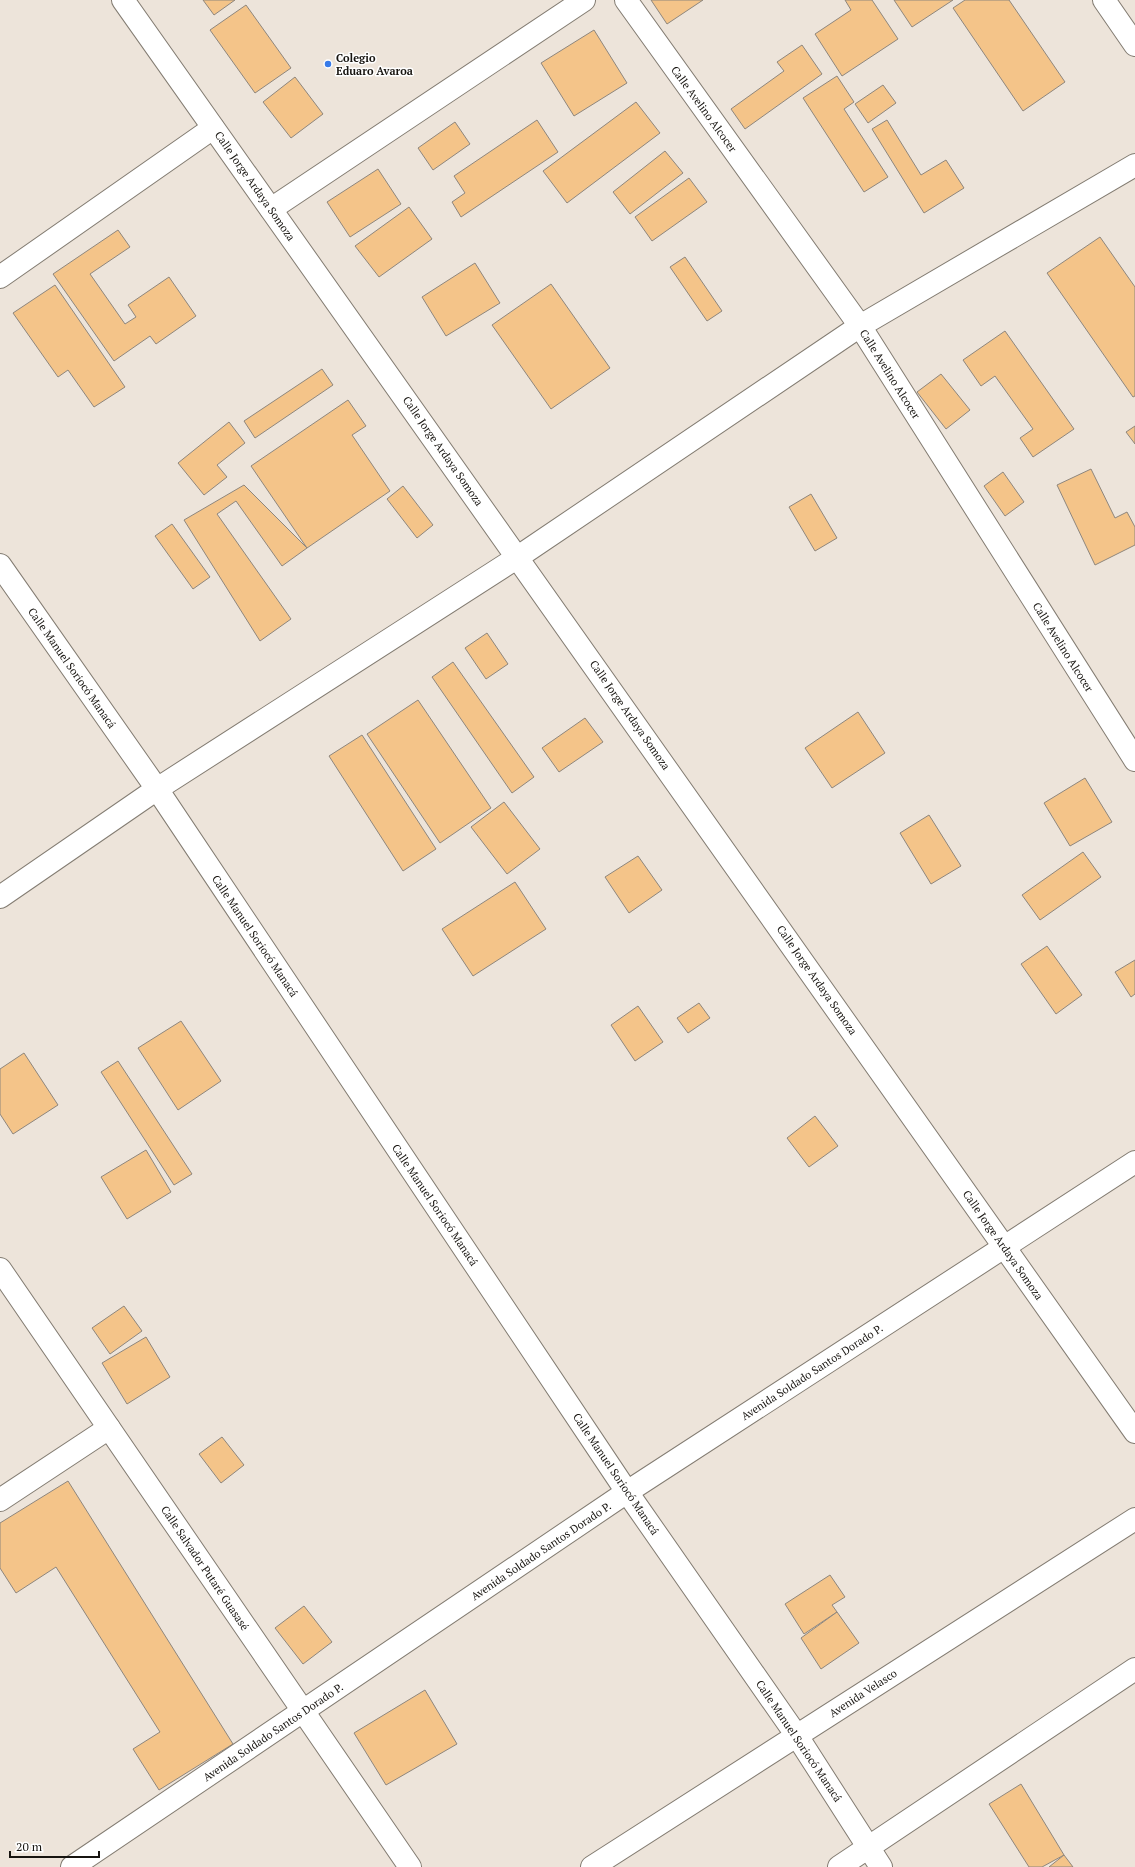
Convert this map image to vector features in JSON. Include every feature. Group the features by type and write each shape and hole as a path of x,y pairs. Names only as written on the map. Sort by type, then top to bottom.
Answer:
{"street":[{"name":"Calle Jorge Ardaya Somoza","path":"123,0 518,556 1135,1432"},
{"path":"271,208 584,0"},
{"name":"Calle Avelino Alcocer","path":"626,0 860,326 1135,760"},
{"path":"1104,0 1135,45"},
{"path":"0,277 213,128"},
{"path":"0,897 157,789 518,556 860,326 1135,165"},
{"name":"Calle Manuel Soriocó Manacá","path":"0,564 157,789 627,1492 797,1736 881,1867"},
{"name":"Avenida Soldado Santos Dorado P.","path":"72,1867 304,1712 627,1492 1135,1162"},
{"name":"Calle Salvador Putaré Guasasé","path":"0,1269 410,1867"},
{"path":"0,1500 109,1428"},
{"name":"Avenida Velasco","path":"592,1867 1135,1519"},
{"path":"839,1867 1135,1669"}],"building":[{"path":"203,0 235,0 214,15"},
{"path":"651,0 703,0 667,24"},
{"path":"845,0 872,0 898,39 842,76 815,34 851,10"},
{"path":"894,0 953,0 912,27"},
{"path":"965,0 1009,0 1065,82 1023,111 953,8"},
{"path":"246,5 291,68 255,93 210,30"},
{"path":"594,30 627,83 574,116 541,63"},
{"path":"802,45 822,74 745,129 731,109 784,71 777,62"},
{"path":"837,76 854,102 844,109 888,177 864,192 803,98"},
{"path":"295,77 323,114 291,138 263,102"},
{"path":"883,85 896,103 868,123 855,104"},
{"path":"636,102 660,133 567,203 543,171"},
{"path":"537,120 558,152 461,217 452,202 465,193 454,176"},
{"path":"887,120 921,175 946,160 964,188 924,213 872,129"},
{"path":"455,122 470,144 433,170 418,148"},
{"path":"665,151 683,173 630,214 613,192"},
{"path":"378,169 401,204 350,237 327,202"},
{"path":"689,178 707,202 652,241 635,217"},
{"path":"409,207 432,239 379,277 355,246"},
{"path":"118,230 130,247 90,274 125,324 136,317 128,305 169,277 196,316 156,344 150,336 114,361 53,274"},
{"path":"1100,237 1135,287 1135,396 1133,397 1047,273"},
{"path":"685,257 722,311 707,321 670,267"},
{"path":"475,263 500,303 446,336 422,297"},
{"path":"551,284 610,368 551,409 492,325"},
{"path":"55,285 125,387 94,407 68,370 58,377 13,313"},
{"path":"1005,331 1074,429 1033,457 1020,438 1033,429 995,376 981,386 963,360"},
{"path":"322,369 333,385 255,438 244,421"},
{"path":"941,374 970,410 946,429 917,392"},
{"path":"348,400 366,426 352,435 390,491 307,548 251,466"},
{"path":"229,422 245,443 217,465 227,477 204,495 178,463"},
{"path":"1135,426 1135,444 1126,432"},
{"path":"1091,469 1115,518 1127,512 1135,527 1135,545 1095,565 1057,485"},
{"path":"1003,472 1024,502 1005,516 984,486"},
{"path":"244,485 307,548 282,566 236,501 217,514 291,619 260,641 184,520"},
{"path":"403,486 433,525 417,538 387,499"},
{"path":"811,494 837,538 815,551 789,507"},
{"path":"172,524 210,577 193,589 155,536"},
{"path":"487,633 508,664 486,679 465,648"},
{"path":"453,662 534,777 512,793 432,677"},
{"path":"418,700 491,808 440,843 367,734"},
{"path":"858,712 885,753 832,788 805,748"},
{"path":"585,718 603,742 559,772 542,748"},
{"path":"362,735 436,849 403,871 329,756"},
{"path":"1085,778 1112,822 1070,846 1044,803"},
{"path":"504,802 540,849 507,874 471,827"},
{"path":"929,815 961,866 931,884 900,833"},
{"path":"1083,852 1101,877 1040,920 1022,895"},
{"path":"638,856 662,890 629,913 605,877"},
{"path":"515,882 546,929 473,976 442,929"},
{"path":"1047,946 1082,995 1056,1014 1021,964"},
{"path":"1135,960 1135,994 1131,997 1115,972"},
{"path":"699,1003 710,1018 688,1033 677,1018"},
{"path":"638,1006 663,1042 635,1061 611,1025"},
{"path":"181,1021 221,1081 178,1110 138,1048"},
{"path":"24,1053 58,1105 13,1134 0,1114 0,1069"},
{"path":"118,1061 192,1174 174,1185 101,1072"},
{"path":"815,1116 838,1146 809,1167 787,1138"},
{"path":"146,1150 171,1192 127,1219 101,1177"},
{"path":"124,1306 142,1331 110,1354 92,1328"},
{"path":"146,1337 170,1377 127,1404 102,1363"},
{"path":"222,1437 244,1465 221,1483 199,1454"},
{"path":"68,1481 233,1744 159,1790 133,1749 160,1732 56,1567 16,1593 0,1568 0,1523"},
{"path":"830,1575 845,1597 832,1605 837,1612 804,1634 785,1604"},
{"path":"304,1606 332,1642 303,1664 275,1628"},
{"path":"837,1612 859,1643 821,1669 801,1638"},
{"path":"425,1690 457,1744 386,1785 354,1733"},
{"path":"1021,1784 1064,1855 1042,1867 1029,1867 989,1804"},
{"path":"1064,1855 1073,1867 1049,1867"}],"place":[{"name":"Colegio Eduaro Avaroa","path":"328,64"}]}
